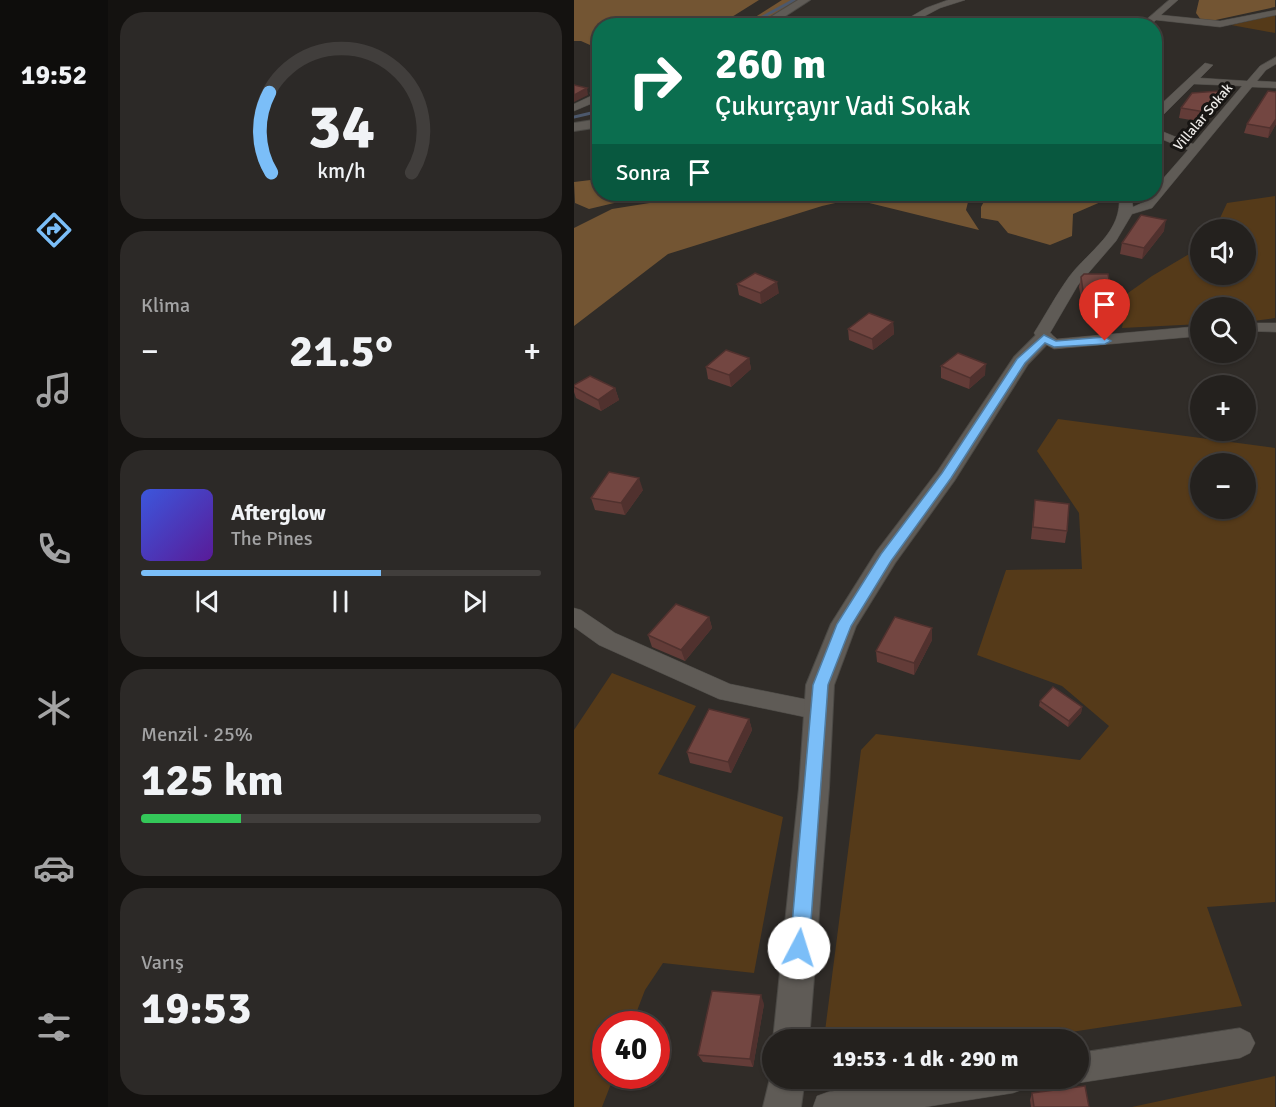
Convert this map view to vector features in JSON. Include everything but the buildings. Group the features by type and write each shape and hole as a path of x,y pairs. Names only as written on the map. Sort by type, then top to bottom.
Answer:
{"street":[{"path":"775,18 805,0"},
{"path":"913,18 950,1 961,0"},
{"path":"1154,17 1174,0"},
{"path":"1154,17 1219,24 1276,12"},
{"name":"Villalar Sokak","path":"1162,189 1263,68 1276,60"},
{"path":"1162,111 1208,65"},
{"path":"1191,81 1276,85"},
{"path":"574,108 592,99"},
{"path":"577,126 592,124"},
{"path":"1162,136 1197,148"},
{"path":"1128,201 1124,221 1075,278 1042,333 1044,338 1054,344 1082,343 1190,332"},
{"name":"Villalar Sokak","path":"1127,210 1134,212 1151,201"},
{"path":"1256,327 1276,328"},
{"path":"792,1029 820,685 844,624 886,557 946,476 1021,361 1044,338"},
{"path":"574,616 607,639 727,693 819,711"},
{"path":"1089,1066 1240,1044"},
{"path":"782,1107 785,1089"},
{"path":"828,1107 943,1089"}],"shaded area":[{"path":"574,0 759,0 730,18 592,18 592,46 581,41 574,41"},
{"path":"782,0 800,0 768,18 754,18"},
{"path":"1199,0 1275,0 1275,7 1211,21 1201,20 1196,13"},
{"path":"1275,15 1275,33 1231,25"},
{"path":"592,180 592,201 623,201 589,209 575,203 574,182"},
{"path":"1275,196 1275,318 1256,321 1256,297 1190,297 1190,325 1122,328 1128,293 1190,254 1190,285 1256,285 1256,219 1220,219 1227,203"},
{"path":"662,201 844,201 668,254 574,326 574,228 612,209"},
{"path":"861,201 968,201 966,210 979,230"},
{"path":"984,201 1103,201 1073,214 1072,236 1050,245 1008,233 998,221 981,218 981,207"},
{"path":"1058,419 1190,437 1190,441 1223,441 1275,448 1275,902 1207,907 1242,1006 1089,1029 825,1029 861,750 876,734 1080,760 1109,726 1062,686 977,655 1006,570 1082,569 1079,513 1037,451"},
{"path":"612,673 696,706 658,774 783,817 754,973 663,963 645,990 637,1011 592,1011 592,1089 609,1089 602,1107 574,1107 574,730"},
{"path":"1275,1076 1275,1107 1132,1107"}],"waterway":[{"path":"761,18 794,0"},
{"path":"574,117 592,113"}],"route":[{"path":"799,948 814,788 820,685 844,624 886,557 946,476 1021,361 1044,338 1054,344 1105,341"}]}
